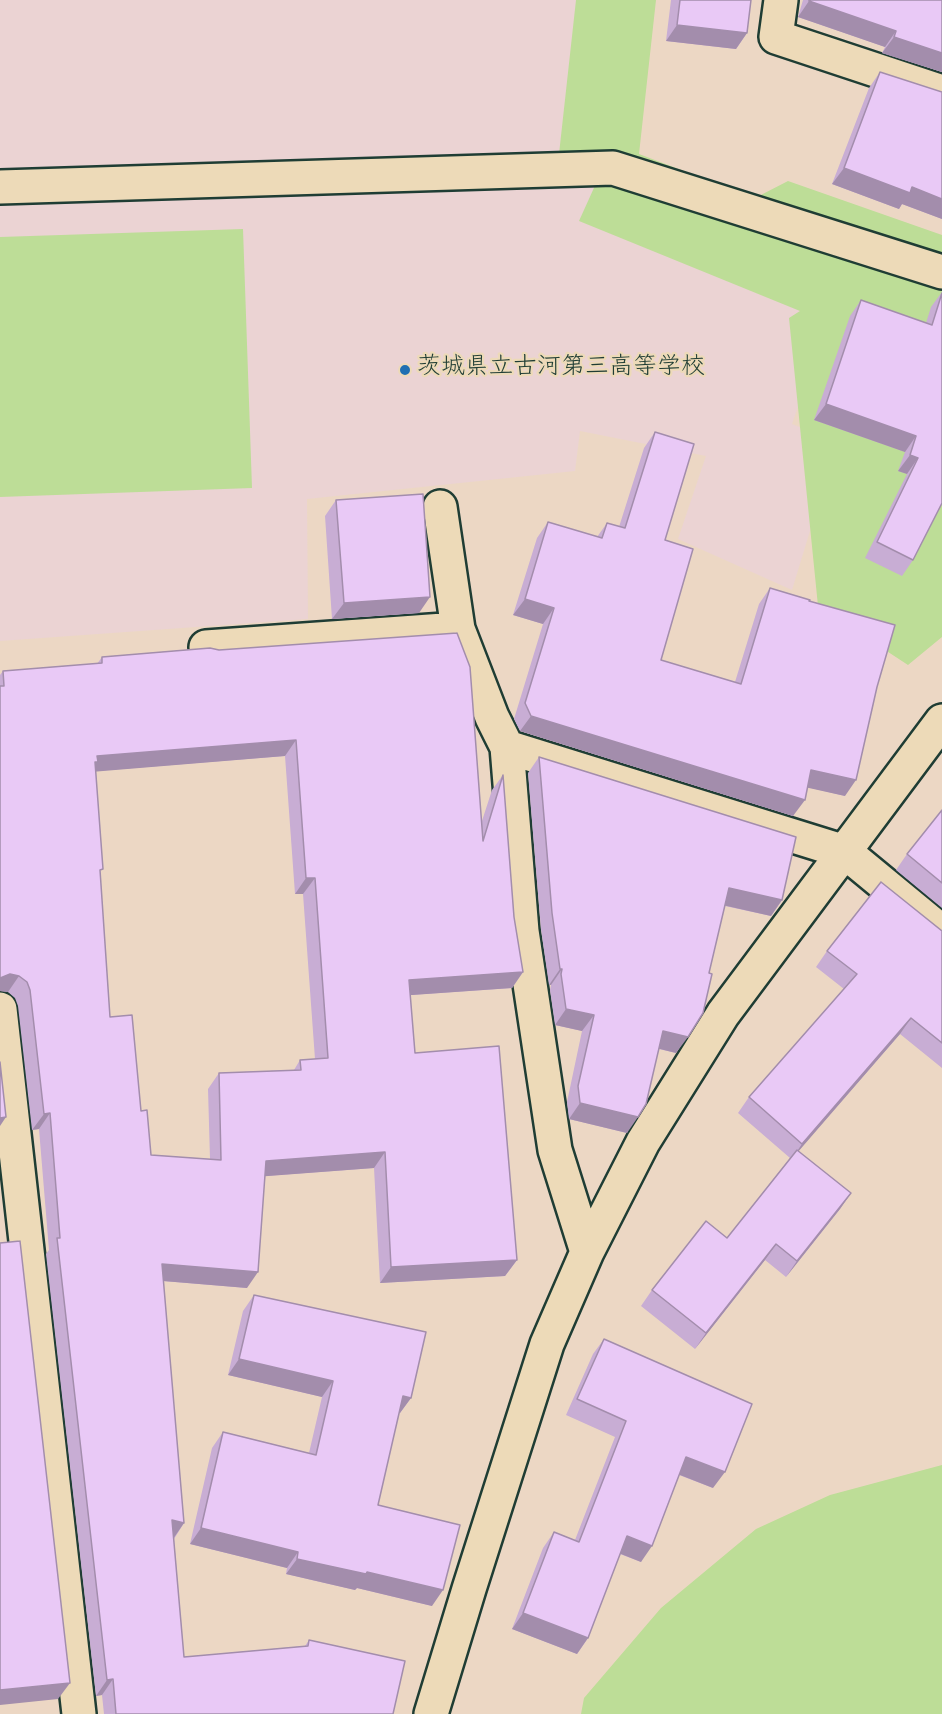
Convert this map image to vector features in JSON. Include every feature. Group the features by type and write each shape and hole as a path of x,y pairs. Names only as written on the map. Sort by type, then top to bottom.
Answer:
{"street":[{"path":"781,0 776,37 942,92"},
{"path":"0,186 613,168 942,272"},
{"path":"440,507 458,629 492,717 507,747 522,931 555,1150 587,1252"},
{"path":"206,647 458,629"},
{"path":"431,1714 547,1344 587,1252 643,1142 723,1014 942,722"},
{"path":"507,747 845,852 942,932"},
{"path":"0,1009 11,1211 79,1714"}],"shaded area":[{"name":"茨城県立古河第三高等学校","path":"0,0 631,0 607,198 829,316 792,424 837,442 792,590 678,539 706,456 580,431 575,471 307,499 308,619 0,641"}],"green space":[{"path":"576,0 656,0 639,154 755,198 788,181 942,235 942,637 908,665 818,606 789,318 800,311 579,221 607,159 559,154"},
{"path":"243,229 252,488 0,497 0,237"},
{"path":"942,1465 942,1714 581,1714 584,1698 661,1608 756,1529 830,1495"}],"building":[{"path":"680,0 751,0 747,33 677,25"},
{"path":"809,0 942,0 942,53 894,37 896,31"},
{"path":"880,72 942,92 942,199 912,187 910,193 844,168"},
{"path":"942,293 942,503 913,560 877,542 918,458 910,455 916,436 826,404 861,300 932,325"},
{"path":"655,432 694,444 665,540 693,549 661,660 741,684 770,588 895,625 877,687 856,780 811,770 805,800 531,716 525,703 554,608 525,599 548,522 602,538 607,523 625,528"},
{"path":"423,494 430,597 344,603 336,500"},
{"path":"457,633 470,667 483,841 503,775 514,917 523,972 409,980 415,1053 499,1046 517,1260 391,1267 385,1152 266,1161 258,1272 162,1264 184,1523 172,1520 184,1657 308,1646 309,1640 405,1661 393,1714 116,1714 113,1679 107,1680 57,1238 60,1238 50,1113 44,1114 30,990 27,982 19,976 10,974 0,978 0,686 4,686 3,671 102,663 102,657 210,648 219,650","holes":["296,740 306,878 315,878 328,1058 300,1060 301,1070 219,1073 221,1160 151,1155 147,1110 141,1111 132,1015 110,1017 100,870 103,869 95,762 98,762 97,756"]},
{"path":"539,757 796,837 782,900 729,888 709,973 712,974 703,1013 688,1037 663,1031 646,1104 638,1117 580,1103 578,1086 594,1015 566,1009 562,969 560,969 552,913"},
{"path":"942,810 942,883 907,854"},
{"path":"881,882 942,931 942,1043 911,1018 802,1144 749,1097 857,974 827,951"},
{"path":"0,1062 6,1117 0,1118"},
{"path":"797,1150 851,1193 797,1261 776,1244 706,1333 652,1290 706,1221 727,1238"},
{"path":"20,1241 70,1683 0,1690 0,1243"},
{"path":"254,1295 426,1332 411,1398 403,1396 378,1505 460,1525 443,1590 367,1572 366,1574 297,1559 298,1552 201,1528 223,1432 316,1455 333,1381 239,1359"},
{"path":"604,1339 752,1404 725,1472 686,1457 652,1546 627,1536 588,1638 523,1613 554,1532 579,1542 626,1421 577,1399"}],"place":[{"name":"茨城県立古河第三高等学校","path":"405,370"}]}
